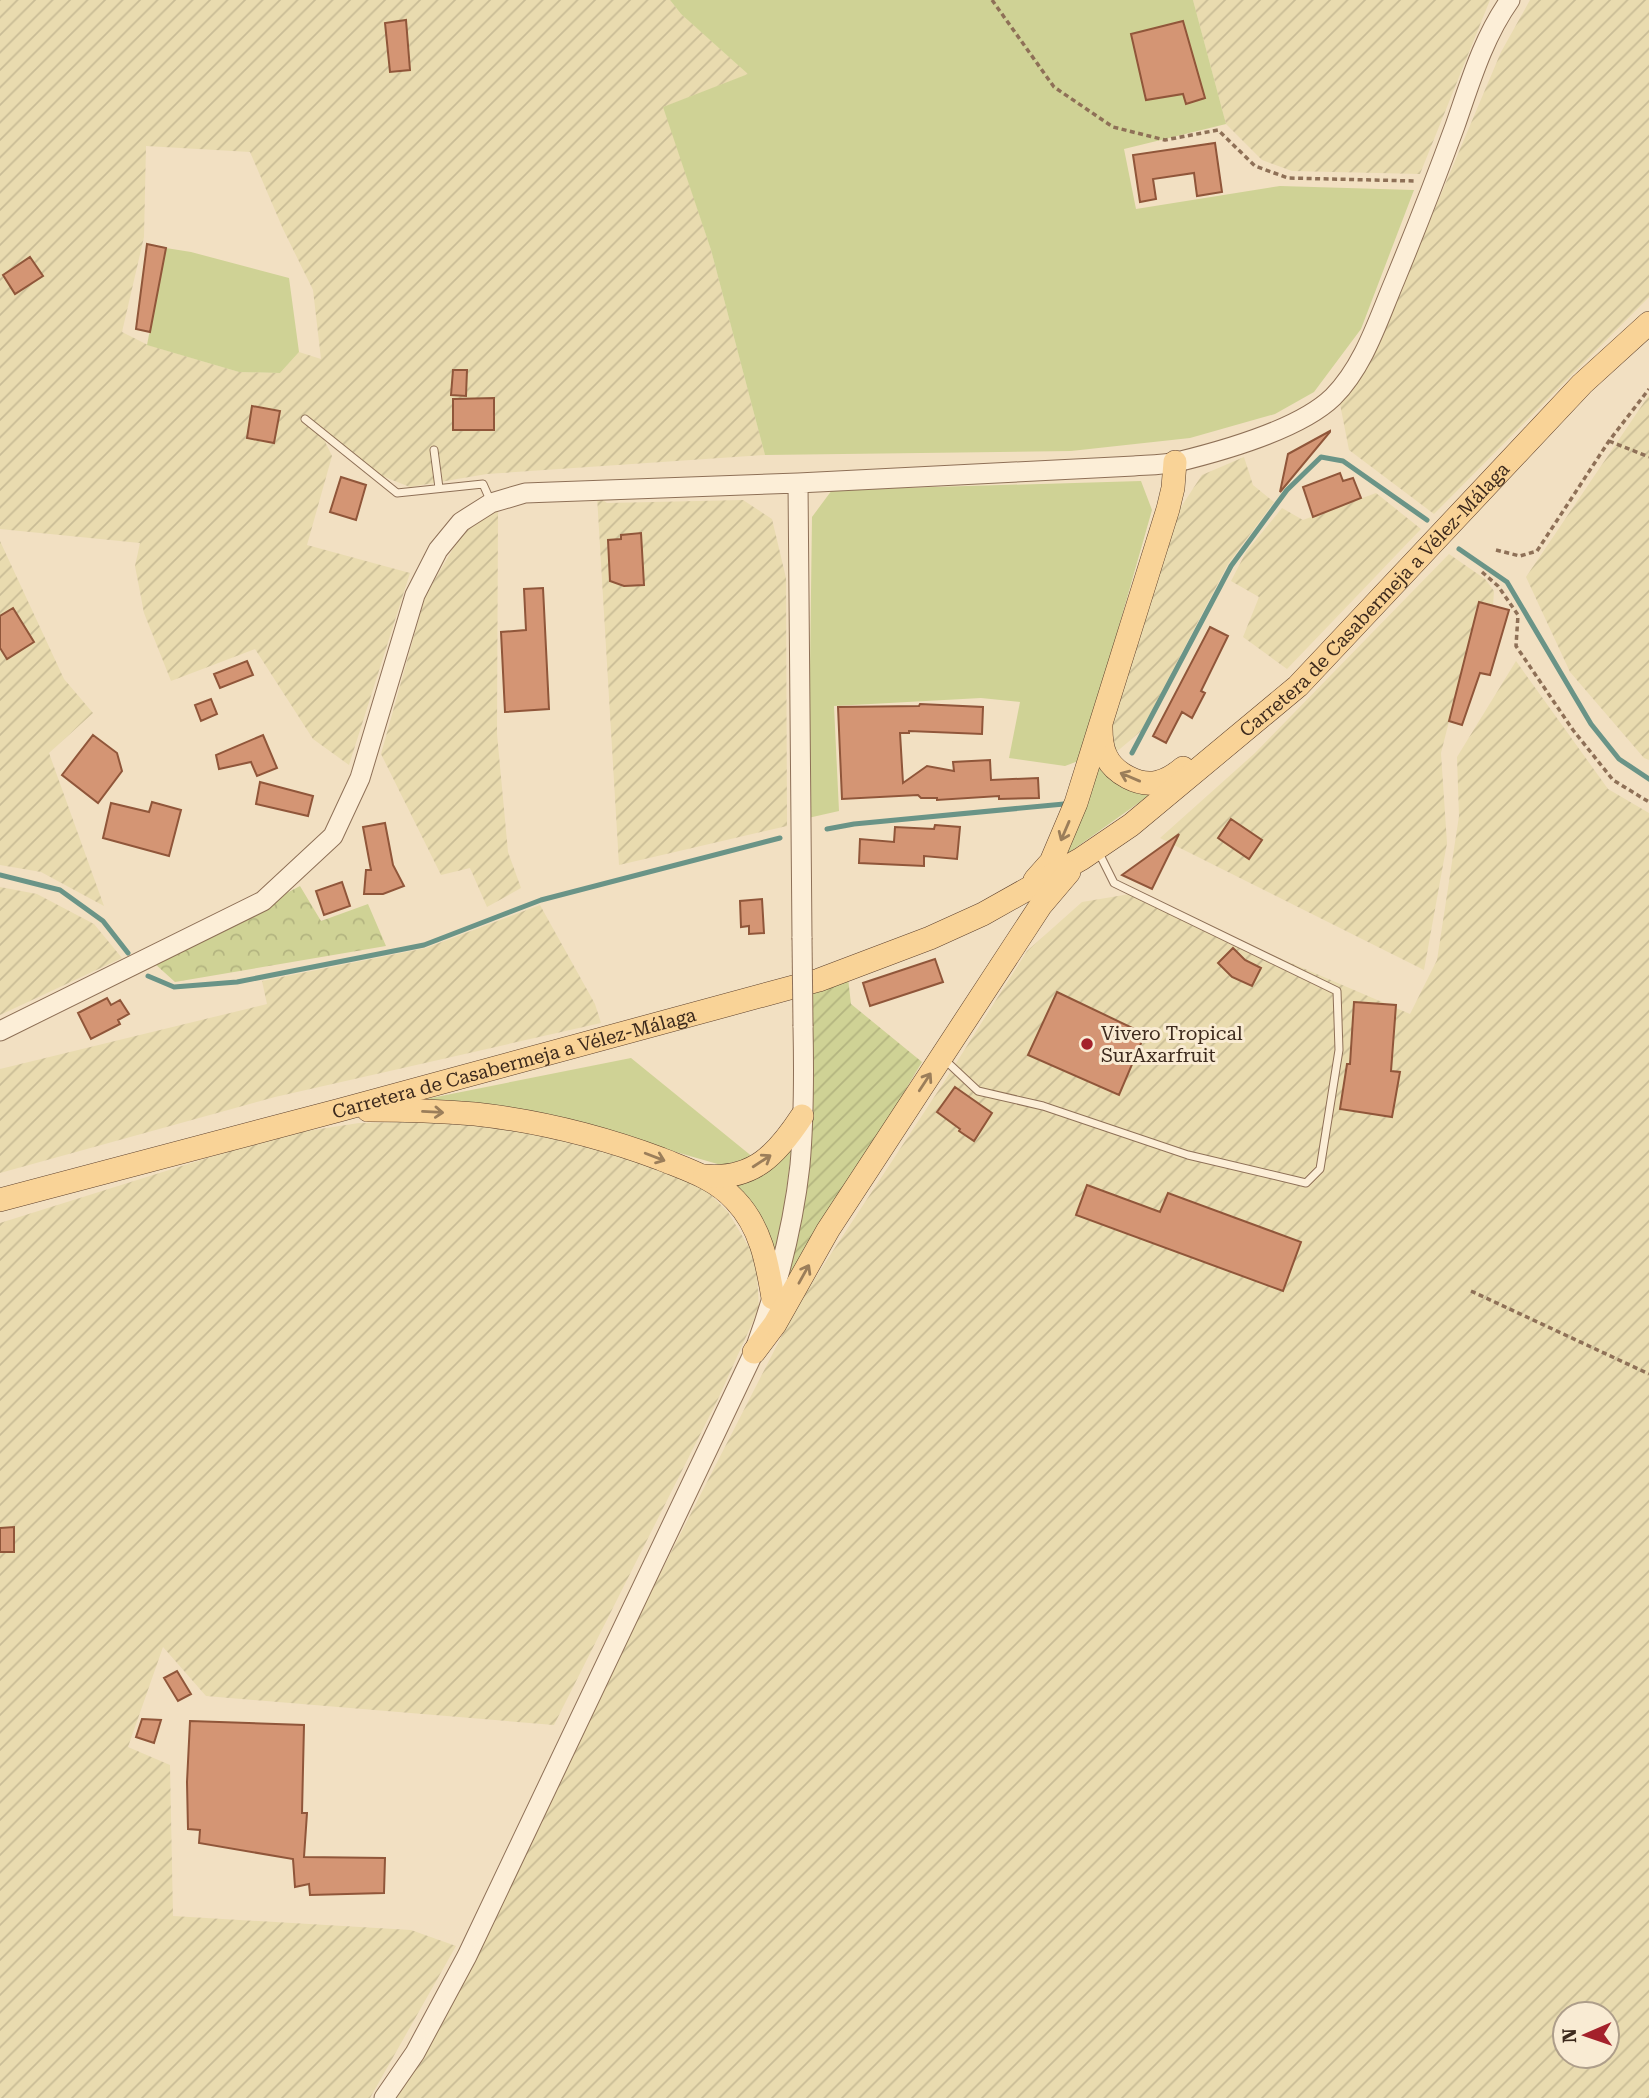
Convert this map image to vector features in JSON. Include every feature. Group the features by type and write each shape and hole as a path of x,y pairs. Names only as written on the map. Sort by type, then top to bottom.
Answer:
{"main road":[{"name":"Carretera de Casabermeja a Vélez-Málaga","path":"1089,853 1132,825 1298,686 1582,384 1649,323"},
{"path":"1016,895 1051,862 1076,803 1168,509 1175,462"},
{"path":"1101,719 1101,738 1106,757 1121,774 1137,781 1157,783 1176,774 1214,746 1254,724"},
{"path":"1016,895 1089,853"},
{"path":"754,1352 775,1324 828,1230 1041,905 1089,853"},
{"name":"Carretera de Casabermeja a Vélez-Málaga","path":"0,1199 819,980 930,938 983,914 1016,895"},
{"path":"340,1110 475,1114 555,1127 633,1149 705,1176 720,1177 738,1174 763,1163 784,1143 802,1116"},
{"path":"705,1176 735,1200 749,1217 760,1238 773,1298"}],"street":[{"path":"0,1031 263,901 333,836 360,778 415,595 438,550 461,522 491,503 525,493 798,483 1175,462 1259,438 1318,409 1334,396 1368,345 1435,182 1480,54 1510,0"},
{"path":"384,2098 415,2053 467,1956 754,1352 773,1298 793,1210 800,1165 802,1116 798,483"}],"lane":[{"path":"305,419 397,493 483,484 491,503"},
{"path":"435,450 439,488"},
{"path":"942,1057 978,1091 1043,1107 1188,1155 1306,1183 1320,1169 1339,1050 1338,991 1114,883 1089,853"}],"path":[{"path":"992,0 1054,87 1114,127 1165,140 1218,130 1255,166 1288,178 1435,182"},
{"path":"1496,550 1520,556 1537,551 1609,441 1649,389"},
{"path":"1609,441 1649,457"},
{"path":"1482,572 1498,586 1518,615 1516,646 1573,730 1613,780 1649,802"},
{"path":"1471,1291 1649,1374"}],"shaded area":[{"path":"0,0 670,0 681,14 749,74 664,107 711,250 765,455 487,474 410,487 382,476 316,423 332,456 307,545 410,573 349,765 313,739 255,649 171,681 144,613 135,566 140,543 0,529","holes":["146,146 250,152 313,290 321,359 299,352 280,373 239,372 148,345 122,332 144,237"]},
{"path":"1193,0 1490,0 1420,174 1292,171 1262,160 1226,124"},
{"path":"1530,0 1649,0 1649,297 1434,514 1349,450 1340,404 1371,360 1501,52"},
{"path":"1649,395 1649,760 1644,758 1570,672 1526,577"},
{"path":"1244,457 1253,485 1274,502 1228,564 1141,731 1114,754 1109,731 1179,510 1202,475"},
{"path":"1376,493 1421,529 1287,669 1243,637 1259,597 1231,581 1246,552 1282,508 1303,520"},
{"path":"597,496 607,503 743,500 772,519 786,578 787,826 619,865"},
{"path":"498,510 497,734 508,852 521,888 487,907 470,868 441,875 381,754 425,596 464,530"},
{"path":"0,541 64,679 93,713 49,753 104,906 41,872 0,865"},
{"path":"1449,554 1485,579 1494,591 1493,606 1479,603 1441,753 1447,843 1424,970 1160,838 1255,753"},
{"path":"1516,661 1608,789 1649,813 1649,2098 392,2098 798,1304 1027,951 1082,902 1130,894 1410,1014 1437,960 1459,816 1457,757"},
{"path":"0,887 37,894 94,924 122,958 0,1015"},
{"path":"540,905 595,1004 601,1023 275,1097 0,1173 0,1069 267,1004 262,981 426,948"},
{"path":"459,1121 544,1133 620,1153 699,1183 728,1212 756,1259 759,1308 718,1399 554,1725 206,1696 163,1647 128,1747 170,1765 173,1916 411,1930 456,1946 370,2098 0,2098 0,1223 294,1133 359,1123"}],"green space":[{"path":"670,0 1193,0 1226,124 1124,149 1136,209 1280,186 1414,190 1361,329 1314,392 1275,414 1190,438 1071,451 765,455 711,250 663,107 748,74 681,14"},
{"path":"166,248 289,278 299,352 280,373 239,372 147,345"},
{"path":"1141,481 1152,510 1081,760 1065,766 1009,758 1020,702 981,698 834,706 839,811 808,818 812,517 832,490"},
{"path":"1095,761 1119,785 1151,794 1060,859"},
{"path":"300,886 321,921 368,904 386,946 175,982 154,963"},
{"path":"848,978 851,1004 922,1062 786,1292 808,1167 811,990"},
{"path":"631,1058 754,1158 721,1165 548,1115 411,1102"},
{"path":"792,1146 783,1214 775,1258 725,1181"}],"building":[{"path":"406,20 410,70 390,72 385,23"},
{"path":"1183,21 1205,98 1186,104 1183,94 1146,100 1131,34"},
{"path":"1215,143 1222,192 1197,196 1194,173 1153,179 1156,199 1140,202 1133,155"},
{"path":"147,244 166,248 150,332 136,329"},
{"path":"30,257 43,276 15,294 3,275"},
{"path":"453,370 467,370 466,396 451,395"},
{"path":"494,398 494,430 453,430 453,399"},
{"path":"252,406 280,411 274,443 247,438"},
{"path":"1330,432 1280,492 1288,454"},
{"path":"1340,473 1343,481 1353,478 1361,498 1313,517 1303,487"},
{"path":"341,477 366,485 356,520 330,512"},
{"path":"641,533 644,585 624,586 610,581 608,540 621,539 621,535"},
{"path":"543,588 549,709 505,712 501,632 526,630 524,589"},
{"path":"1479,602 1509,610 1490,675 1480,673 1462,725 1449,721"},
{"path":"13,608 34,642 7,659 0,648 0,616"},
{"path":"1210,627 1228,636 1201,691 1205,693 1192,718 1182,712 1166,743 1153,736"},
{"path":"247,661 253,675 220,688 214,674"},
{"path":"211,699 217,714 201,721 195,705"},
{"path":"920,704 983,707 982,734 909,731 900,733 903,783 927,766 954,771 953,762 990,760 991,780 1038,778 1039,798 999,799 999,796 937,800 921,798 918,795 842,799 838,707"},
{"path":"93,735 117,753 122,771 98,803 62,775"},
{"path":"263,735 277,768 257,776 251,762 219,769 216,755"},
{"path":"260,782 313,796 308,816 256,804"},
{"path":"152,802 181,810 169,856 103,838 111,803 149,812"},
{"path":"1231,819 1262,840 1249,859 1218,838"},
{"path":"385,823 393,865 404,886 383,894 364,894 366,870 371,870 363,827"},
{"path":"935,825 960,827 957,859 924,856 924,866 859,863 860,839 894,842 895,827 934,829"},
{"path":"1179,834 1152,889 1122,875"},
{"path":"342,882 350,906 324,915 316,891"},
{"path":"762,899 764,933 749,934 749,926 741,927 740,901"},
{"path":"1233,948 1245,960 1261,968 1252,986 1232,977 1218,963"},
{"path":"935,959 943,982 870,1006 863,983"},
{"name":"Vivero Tropical SurAxarfruit","path":"1057,992 1145,1034 1119,1095 1028,1055"},
{"path":"107,998 111,1005 120,1000 129,1014 118,1020 120,1024 91,1039 78,1013"},
{"path":"1354,1002 1396,1005 1391,1071 1400,1072 1392,1117 1340,1109 1347,1064 1350,1064"},
{"path":"955,1087 992,1113 974,1141 937,1112"},
{"path":"1087,1185 1160,1212 1168,1193 1301,1242 1283,1291 1076,1215"},
{"path":"14,1527 14,1552 0,1552 0,1528"},
{"path":"177,1671 191,1694 178,1701 164,1678"},
{"path":"142,1719 161,1720 154,1743 136,1737"},
{"path":"190,1721 304,1725 302,1813 307,1813 304,1857 385,1858 384,1893 310,1895 309,1884 295,1887 293,1859 199,1843 200,1830 188,1829"}],"waterway":[{"path":"1132,753 1231,566 1287,490 1321,457 1343,461 1427,520"},
{"path":"1459,549 1507,582 1591,724 1619,759 1649,779"},
{"path":"827,829 854,824 1064,804"},
{"path":"148,976 174,987 237,982 424,945 541,900 780,838"},
{"path":"0,875 60,890 103,921 128,953"}],"place":[{"name":"Vivero Tropical SurAxarfruit","path":"1087,1044"}]}
